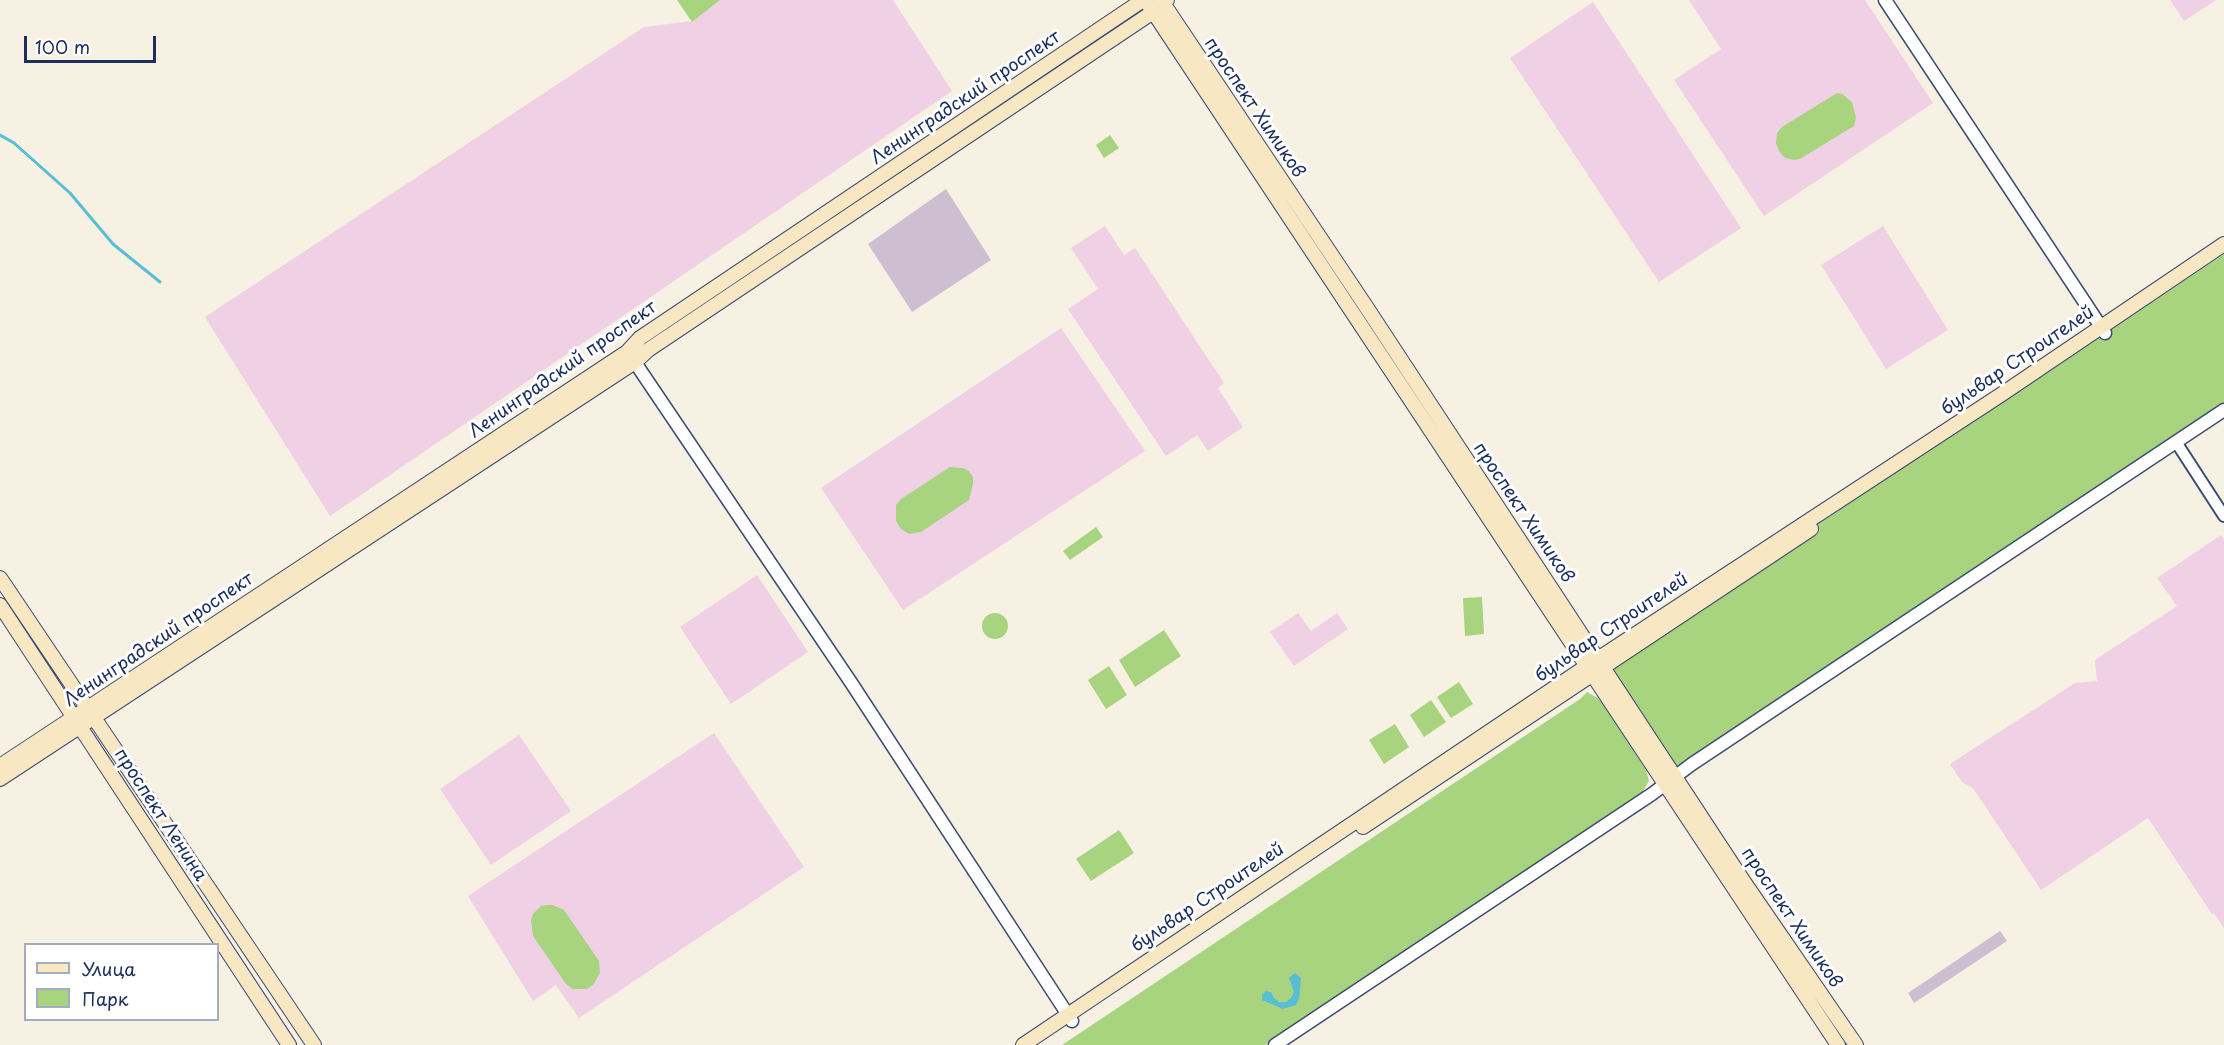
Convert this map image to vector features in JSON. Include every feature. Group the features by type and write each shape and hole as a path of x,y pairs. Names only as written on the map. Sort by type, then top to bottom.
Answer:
{"main road":[{"name":"Ленинградский проспект","path":"0,766 78,723 631,357 648,350 1155,3"},
{"name":"проспект Химиков","path":"1155,3 1595,666 1838,1045"},
{"name":"бульвар Строителей","path":"2103,330 2224,244"},
{"name":"бульвар Строителей","path":"1023,1045 1070,1017 2103,330 2224,254"},
{"name":"проспект Ленина","path":"0,578 314,1045"},
{"name":"проспект Ленина","path":"0,604 289,1045"},
{"path":"0,779 78,723"},
{"name":"проспект Химиков","path":"1670,781 1744,882 1856,1045"},
{"name":"бульвар Строителей","path":"1037,1045 1070,1017"}],"street":[{"path":"1885,0 2103,330"},
{"path":"631,357 852,684 1070,1017"},
{"path":"1275,1045 2224,410"},
{"path":"2176,442 2224,516"}],"shaded area":[{"path":"720,0 893,0 952,91 330,516 205,317 644,27 692,21"},
{"path":"1689,0 1865,0 1933,103 1764,216 1674,80 1721,49"},
{"path":"2170,0 2216,0 2184,21"},
{"path":"1593,2 1741,228 1659,282 1510,58"},
{"path":"946,189 991,260 912,312 868,244"},
{"path":"1105,226 1124,255 1135,248 1224,383 1218,388 1243,427 1208,451 1197,435 1166,456 1068,309 1098,289 1071,248"},
{"path":"1883,226 1948,330 1886,369 1821,265"},
{"path":"1061,328 1145,451 903,610 821,488"},
{"path":"2221,535 2224,539 2224,928 2214,913 2212,914 2148,818 2041,890 1973,788 1962,782 1950,764 2075,683 2097,681 2095,660 2177,606 2157,578"},
{"path":"757,575 808,652 731,704 680,627"},
{"path":"1298,613 1311,631 1337,613 1348,629 1294,666 1270,632"},
{"path":"714,733 804,867 579,1018 556,985 533,1001 468,896"},
{"path":"519,735 571,811 491,865 440,789"},
{"path":"2000,931 2007,941 1914,1003 1908,993"}],"green space":[{"path":"677,0 720,0 692,22"},
{"path":"1837,93 1852,102 1856,118 1854,126 1800,159 1785,158 1776,143 1777,133 1782,127"},
{"path":"1110,135 1119,148 1104,158 1096,145"},
{"path":"2224,254 2224,410 1676,778 1603,667"},
{"path":"950,467 963,468 973,477 969,500 921,532 909,534 901,529 896,521 896,505 901,499"},
{"path":"1096,527 1103,537 1070,560 1063,551"},
{"path":"1482,597 1484,634 1465,636 1463,598"},
{"path":"995,613 1004,617 1008,626 1004,635 995,639 986,635 982,626 986,617"},
{"path":"1164,630 1181,656 1135,687 1119,660"},
{"path":"1109,666 1127,695 1106,709 1088,680"},
{"path":"1459,682 1473,704 1451,718 1437,697"},
{"path":"1587,692 1601,700 1646,770 1649,781 1640,796 1265,1045 1062,1045 1580,699"},
{"path":"1431,700 1446,722 1424,737 1410,715"},
{"path":"1395,724 1409,747 1384,764 1369,740"},
{"path":"1119,830 1134,853 1091,881 1076,859"},
{"path":"547,905 564,910 599,961 600,973 593,985 587,989 572,989 566,984 533,936 531,920 533,914 541,906"}],"water":[{"path":"1295,973 1301,978 1299,999 1296,1005 1283,1009 1262,1000 1262,995 1266,991 1271,992 1279,1002 1286,1002 1291,998 1294,992 1289,978"}],"waterway":[{"path":"0,135 14,143 70,193 113,244 160,282"}]}
